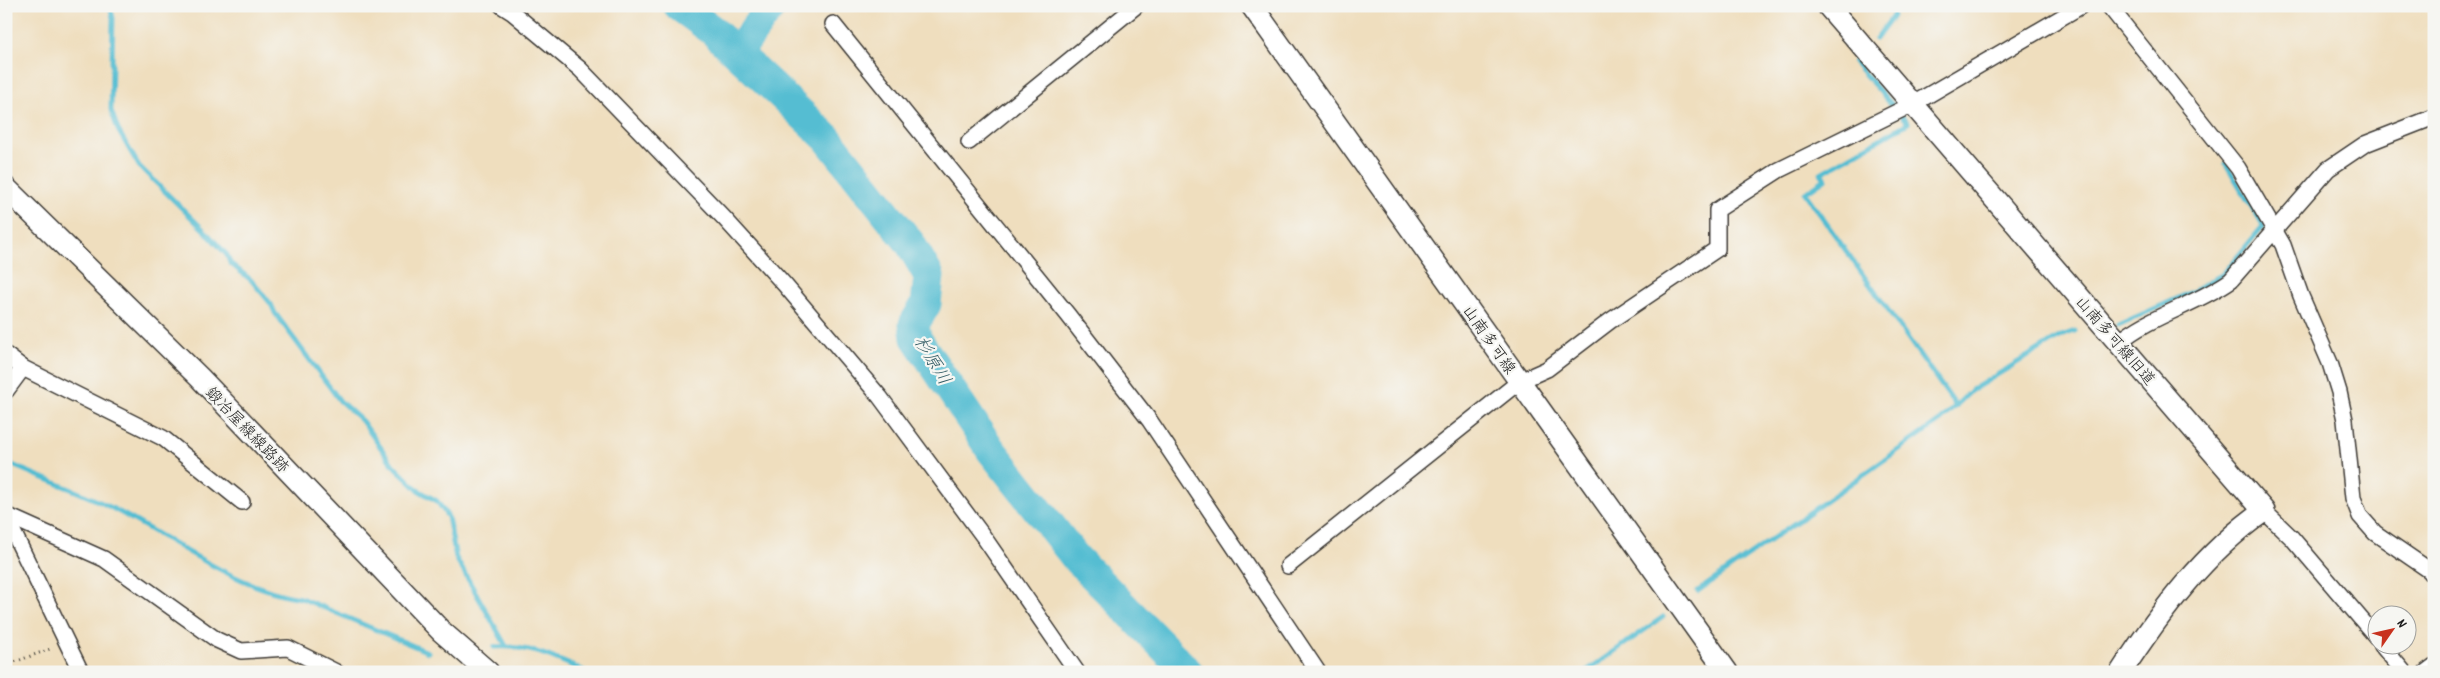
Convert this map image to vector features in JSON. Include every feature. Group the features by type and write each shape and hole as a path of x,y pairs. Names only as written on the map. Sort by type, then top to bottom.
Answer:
{"street":[{"path":"502,6 580,69 724,218 784,284 880,397 983,536 1077,672"},
{"path":"969,142 1136,6"},
{"name":"山南多可線","path":"1252,6 1727,672"},
{"name":"山南多可線旧道","path":"1828,6 2264,511"},
{"path":"1288,566 1520,381 1548,369 1610,321 1718,249 1717,210 1779,170 1913,104 2081,6"},
{"path":"2109,6 2238,168 2283,245 2301,296 2330,363 2345,420 2353,498 2360,516 2374,533 2432,571"},
{"path":"832,24 1068,315 1150,421 1318,672"},
{"path":"2118,343 2131,332 2217,290 2231,280 2328,168 2365,144 2434,117"},
{"name":"鍛冶屋線線路跡","path":"6,188 200,378 441,630 488,672"},
{"path":"6,355 23,368 163,438 242,502"},
{"path":"6,391 23,368"},
{"path":"2121,672 2165,608 2202,565 2244,525 2264,511 2292,538 2368,627"},
{"path":"6,516 81,672"},
{"path":"6,516 104,560 217,640 241,651 288,648 336,672"},
{"path":"2390,656 2404,672"},
{"path":"2426,672 2434,666"}],"path":[{"path":"6,664 67,643"}],"waterway":[{"path":"110,6 113,18 111,110 118,130 139,166 205,231 227,255 230,263 251,280 271,304 275,313 340,401 362,421 393,465 418,490 437,501 448,517 456,558 506,646"},
{"name":"杉原川","path":"679,6 712,30 827,138 910,243 929,276 926,304 914,324 916,338 991,450 1076,558 1188,672"},
{"path":"737,53 771,6"},
{"path":"1876,39 1893,16 1895,6"},
{"path":"1854,62 1908,123 1821,173 1825,179 1805,193 1956,406"},
{"path":"2118,325 2194,291 2223,274 2263,226 2226,164"},
{"path":"1698,591 1941,420 1972,390 2061,336 2075,331"},
{"path":"6,462 108,506 226,573 276,593 301,598 428,652"},
{"path":"1585,672 1663,617"},
{"path":"494,647 530,650 586,672"}]}
